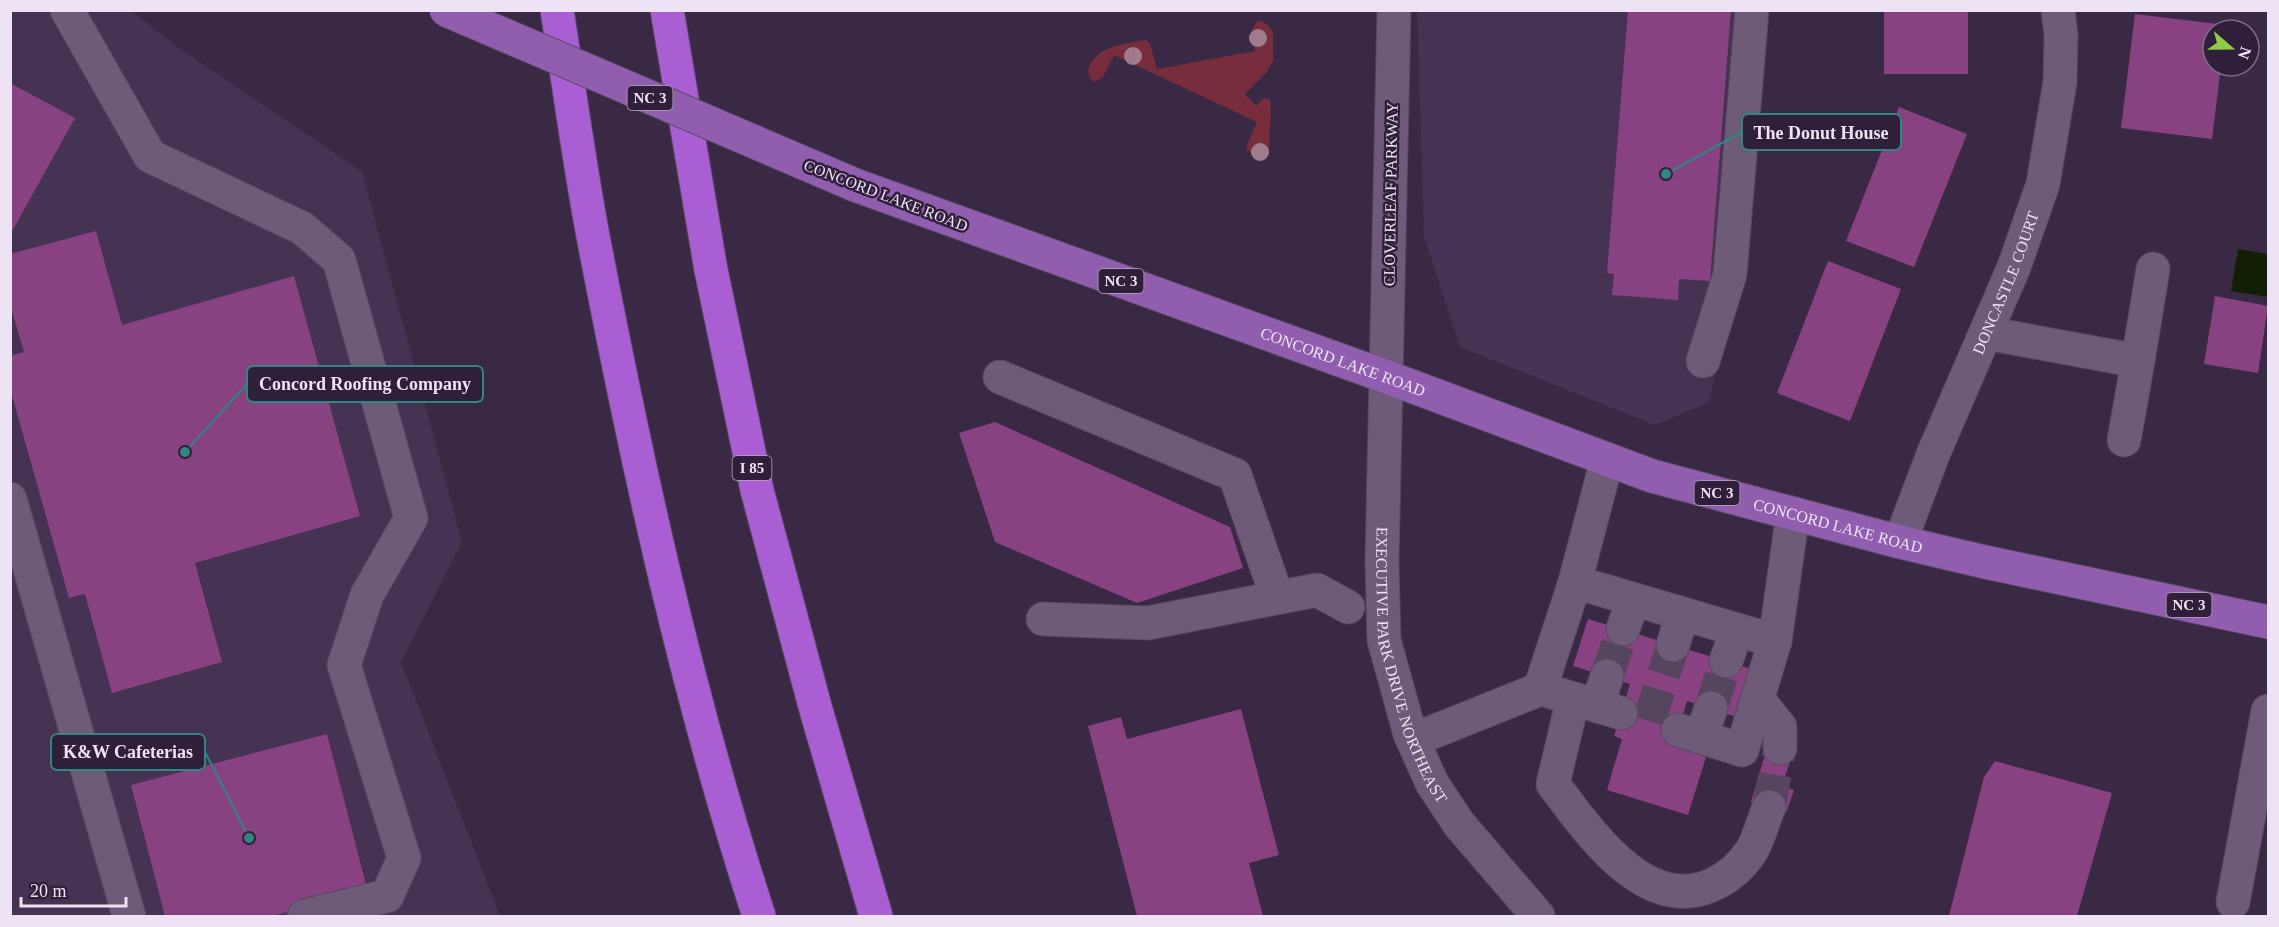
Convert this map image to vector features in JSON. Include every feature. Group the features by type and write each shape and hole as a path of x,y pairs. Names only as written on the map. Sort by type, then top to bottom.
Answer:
{"highway":[{"path":"557,10 593,234 630,415 686,666 759,916"},
{"name":"I 85","path":"667,10 711,270 757,490 816,710 876,916"}],"main road":[{"name":"CONCORD LAKE ROAD","path":"446,10 855,185 1387,377 1652,476 1900,542 2268,622"}],"street":[{"path":"68,10 150,156 303,228 339,260 411,518 367,595 344,665 404,858 387,896 304,916"},
{"name":"CLOVERLEAF PARKWAY","path":"1387,377 1394,10"},
{"path":"1703,361 1730,274 1752,10"},
{"name":"DONCASTLE COURT","path":"1900,542 1934,452 2014,267 2043,184 2060,82 2061,35 2058,10"},
{"path":"2124,440 2152,268"},
{"path":"1986,333 2138,361"},
{"path":"1000,377 1235,475 1277,597"},
{"name":"EXECUTIVE PARK DRIVE NORTHEAST","path":"1387,377 1382,562 1384,640 1413,740 1432,783 1459,825 1538,916"},
{"path":"1540,689 1575,582 1607,460"},
{"path":"10,499 129,916"},
{"path":"1697,725 1742,750 1775,641 1793,513"},
{"path":"1575,582 1628,614 1682,614 1775,641"},
{"path":"1043,619 1148,623 1317,590 1348,607"},
{"path":"1673,645 1682,614"},
{"path":"1726,661 1737,630"},
{"path":"1413,740 1540,689 1600,699 1553,784 1591,834 1628,870 1652,884 1677,892 1702,890 1728,877 1751,851 1768,807"},
{"path":"1758,699 1780,727 1780,748"},
{"path":"2233,902 2264,763 2268,711"}],"shaded area":[{"path":"10,11 131,11 179,48 362,172 462,542 401,662 500,916 11,916"},
{"path":"1417,11 1756,11 1738,278 1709,402 1655,425 1460,347 1424,236"},
{"path":"1258,20 1267,24 1273,32 1273,61 1266,73 1245,94 1256,106 1264,98 1269,99 1271,105 1269,150 1266,157 1255,156 1247,150 1257,122 1114,55 1103,77 1095,82 1090,78 1088,71 1091,63 1103,51 1146,40 1150,44 1157,69 1255,51 1252,30"},
{"path":"2238,249 2268,254 2268,297 2231,291"}],"building":[{"path":"1628,10 1731,10 1710,281 1679,279 1678,300 1612,295 1614,274 1607,273"},
{"path":"1884,10 1968,10 1968,74 1884,74"},
{"path":"2135,14 2201,22 2201,78 2220,78 2212,139 2121,128"},
{"path":"10,83 75,118 10,235"},
{"path":"1899,107 1967,134 1914,267 1846,241"},
{"path":"96,231 122,325 294,276 360,516 195,563 222,662 112,693 85,594 69,598 10,388 10,356 24,352 10,304 10,254"},
{"path":"1828,261 1901,289 1850,421 1777,393"},
{"path":"2215,296 2268,306 2258,373 2204,364"},
{"path":"995,422 1230,527 1243,568 1137,603 995,542 959,433"},
{"path":"1588,619 1758,671 1743,719 1687,701 1674,746 1706,757 1688,815 1607,790 1622,739 1614,736 1630,684 1573,666"},
{"path":"1241,709 1279,855 1249,863 1263,916 1137,916 1088,726 1121,717 1127,739"},
{"path":"327,734 368,892 272,916 165,916 131,785"},
{"path":"1768,745 1793,752 1782,786 1794,790 1786,813 1751,802"},
{"path":"1995,761 2112,793 2077,916 1949,916 1984,777"}],"tunnel":[{"path":"1607,676 1623,629"},
{"path":"1649,721 1673,645"},
{"path":"1711,708 1726,661"},
{"path":"1769,807 1780,748"}],"place":[{"name":"The Donut House","path":"1666,174"},
{"name":"Concord Roofing Company","path":"185,452"},
{"name":"K&W Cafeterias","path":"249,838"}]}
